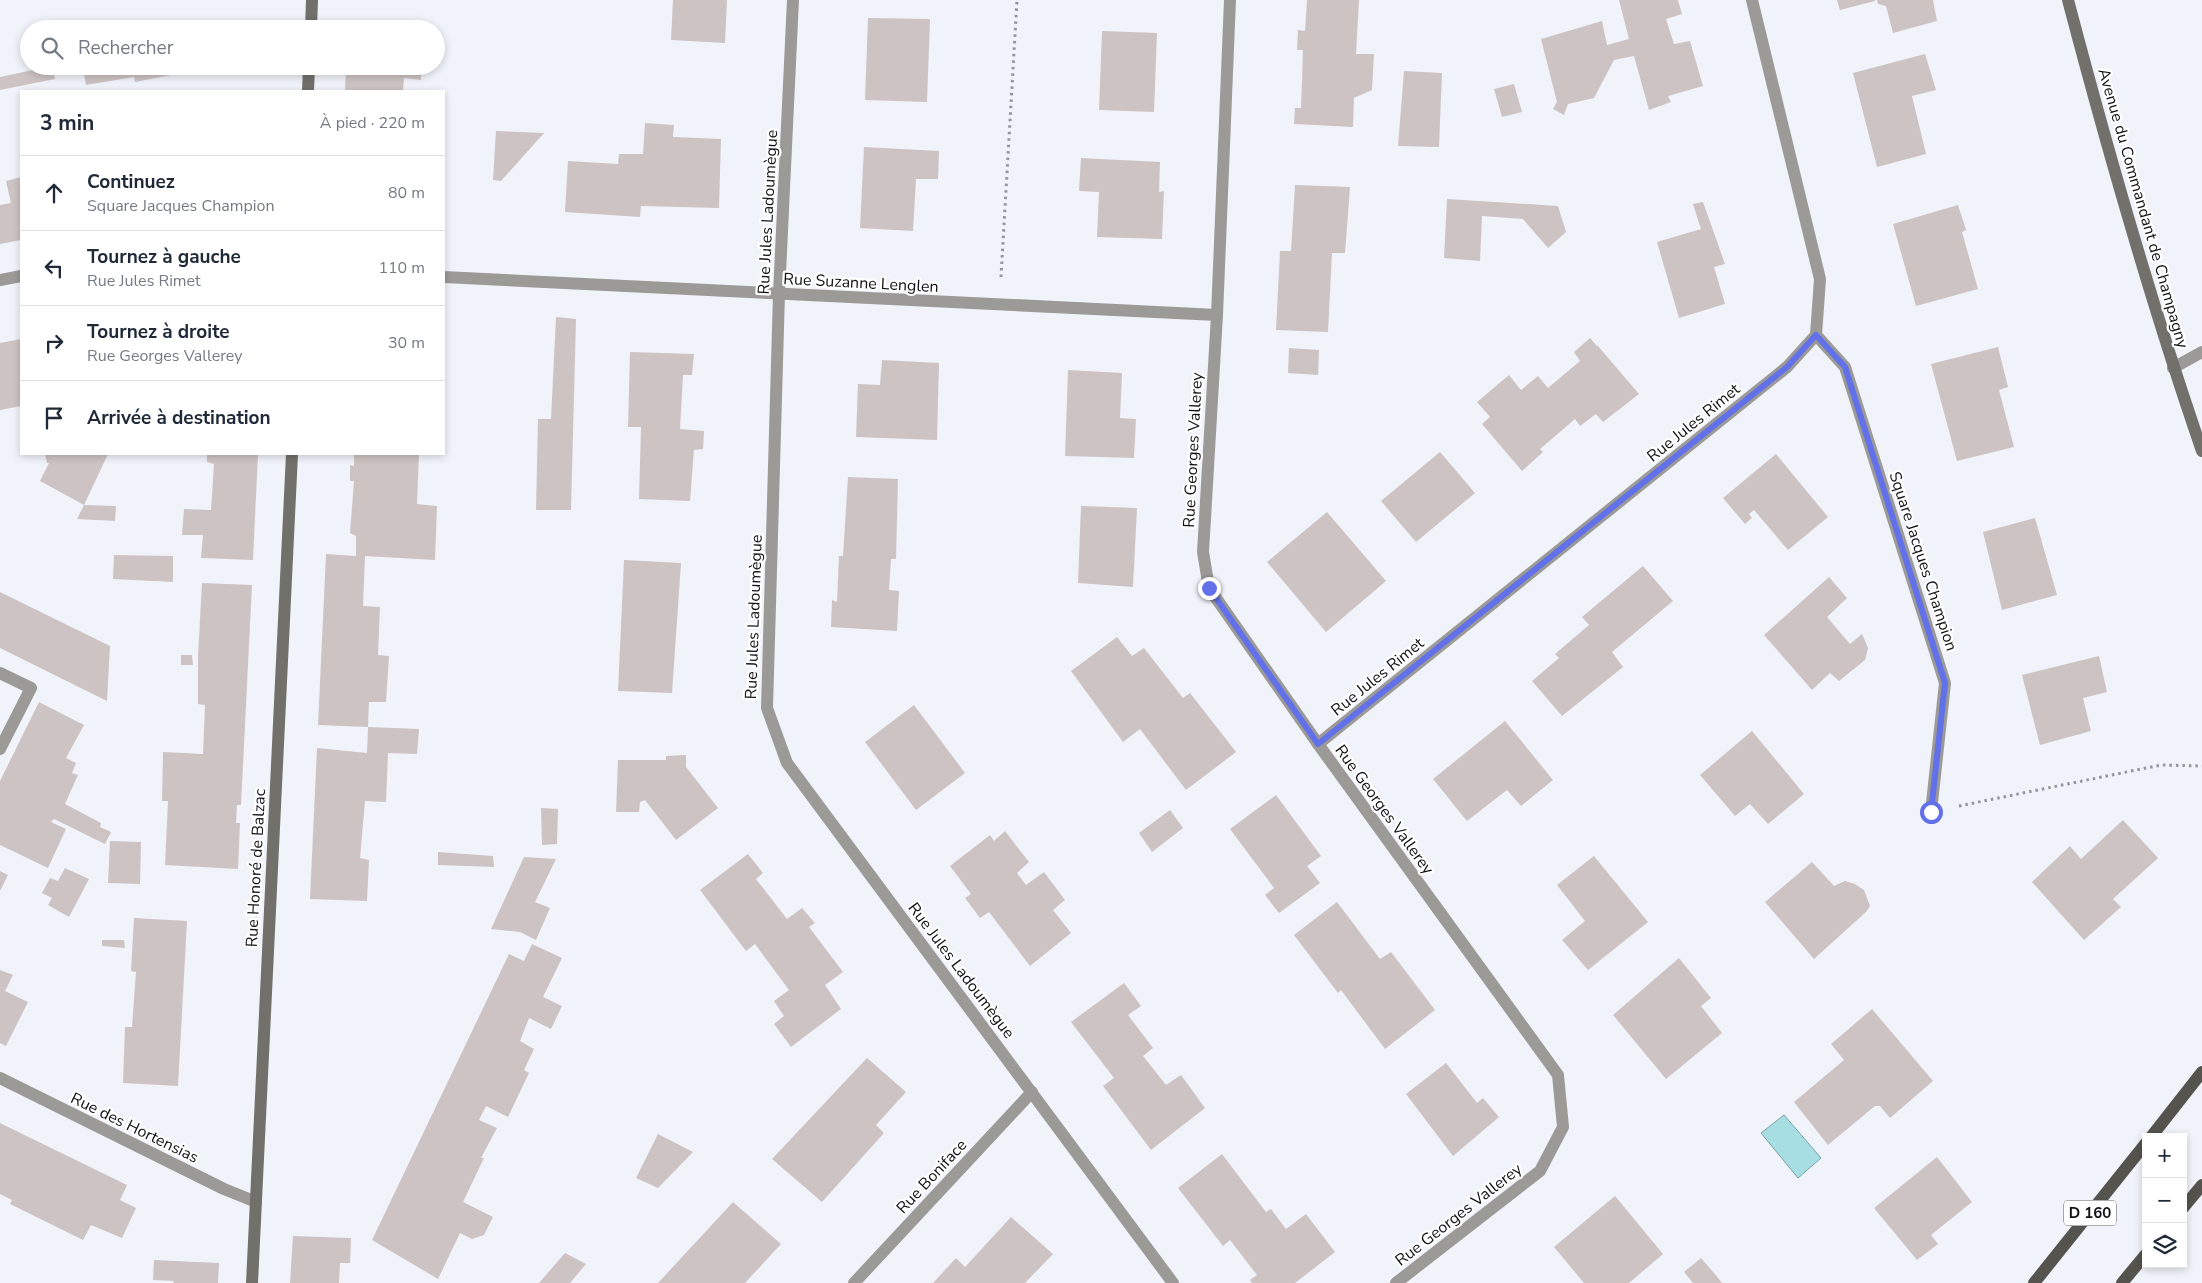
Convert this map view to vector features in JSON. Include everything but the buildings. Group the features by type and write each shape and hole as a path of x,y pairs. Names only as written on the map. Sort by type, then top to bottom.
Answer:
{"main road":[{"path":"2153,1133 2202,1072"},
{"name":"D 160","path":"2034,1283 2142,1148"},
{"path":"2187,1203 2202,1185"},
{"path":"2122,1283 2142,1259"}],"street":[{"path":"311,20 312,0"},
{"name":"Rue Jules Ladoumègue","path":"793,0 779,294 767,708 787,763 1174,1283"},
{"name":"Rue Georges Vallerey","path":"1230,0 1203,552 1209,588 1318,744 1558,1075 1563,1127 1540,1171 1396,1283"},
{"path":"1752,0 1820,279 1816,335"},
{"name":"Avenue du Commandant de Champagny","path":"2068,0 2173,368 2202,451"},
{"path":"308,90 309,75"},
{"path":"0,280 20,276"},
{"name":"Rue Suzanne Lenglen","path":"445,277 1216,315"},
{"name":"Rue Jules Rimet","path":"1318,744 1787,367 1816,335"},
{"name":"Square Jacques Champion","path":"1816,335 1845,367 1945,683 1931,812"},
{"path":"2173,368 2202,352"},
{"name":"Rue Honoré de Balzac","path":"252,1283 292,455"},
{"path":"0,673 31,688 0,749"},
{"name":"Rue des Hortensias","path":"0,1078 224,1189 256,1202"},
{"name":"Rue Boniface","path":"854,1283 1032,1092"}],"path":[{"path":"999,305 1018,0"},
{"path":"1931,812 2161,764 2202,766"}],"water":[{"path":"1784,1115 1821,1158 1798,1178 1761,1133"}],"route":[{"path":"1209,588 1318,744 1787,367 1816,335 1845,367 1945,683 1931,812"}]}
